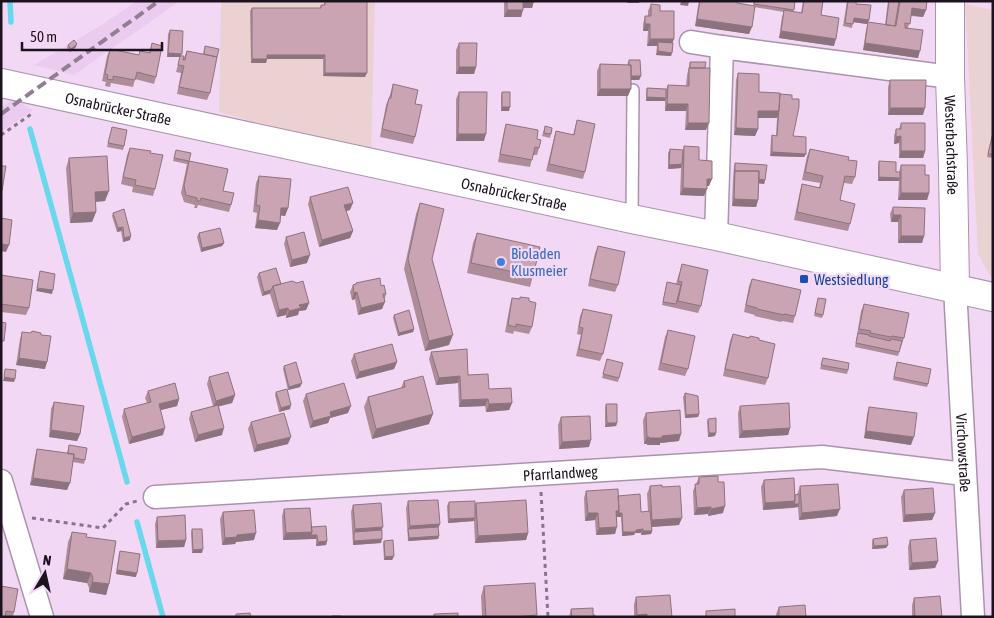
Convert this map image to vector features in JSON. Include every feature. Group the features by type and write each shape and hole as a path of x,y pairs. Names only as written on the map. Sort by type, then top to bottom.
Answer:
{"main road":[{"name":"Westerbachstraße","path":"950,1 955,288"},
{"name":"Osnabrücker Straße","path":"1,84 993,297"}],"street":[{"path":"690,42 950,77"},
{"path":"716,236 722,46"},
{"name":"Virchowstraße","path":"955,288 973,617"},
{"name":"Pfarrlandweg","path":"155,497 822,456 964,474"},
{"path":"1,481 42,617"}],"lane":[{"path":"632,219 633,90"}],"path":[{"path":"1,135 46,93"},
{"path":"540,474 548,617"},
{"path":"12,515 103,528 126,504 155,497"}],"shaded area":[{"path":"137,1 180,1 74,75 34,65 100,26"},
{"path":"221,1 375,1 371,154 219,112"},
{"path":"965,4 993,10 993,281 978,254"},
{"path":"14,99 33,110 1,132 1,108"}],"building":[{"path":"325,1 367,1 367,73 325,73 325,55 267,55 267,59 252,59 252,8 321,8 321,5 325,5"},
{"path":"507,1 523,1 523,10 507,10"},
{"path":"700,1 737,1 737,3 755,6 752,27 697,19"},
{"path":"754,1 795,1 794,10 754,4"},
{"path":"804,1 823,1 821,15 839,18 836,39 781,31 784,10 802,13"},
{"path":"848,1 856,1 856,4 871,5 869,20 854,18 853,24 845,23"},
{"path":"889,1 899,1 895,26 886,25"},
{"path":"900,1 927,1 926,10 912,8 910,24 905,23 905,28 923,30 920,51 865,43 868,22 896,26"},
{"path":"651,4 660,5 660,11 674,11 674,39 650,39 650,24 645,24 645,16 651,16"},
{"path":"170,30 183,31 182,54 168,53"},
{"path":"74,40 77,44 71,49 68,45"},
{"path":"658,42 673,43 672,53 658,51"},
{"path":"152,43 162,46 156,77 137,72 135,80 113,76 113,80 107,79 108,75 105,74 110,49 139,55 140,51 150,53"},
{"path":"459,43 477,43 476,67 459,67"},
{"path":"205,46 219,49 217,57 204,54"},
{"path":"187,51 217,57 210,93 179,87 184,66 178,65 180,56 184,56 183,60 185,60"},
{"path":"629,60 640,60 641,76 631,76"},
{"path":"690,62 706,62 705,68 690,68"},
{"path":"600,64 631,65 631,89 600,89"},
{"path":"689,68 710,68 709,123 688,123 688,104 667,104 668,85 689,86"},
{"path":"738,73 759,74 759,92 780,93 779,111 758,111 758,129 736,128"},
{"path":"890,80 926,80 925,108 890,108"},
{"path":"393,84 418,90 415,104 422,105 415,137 382,129"},
{"path":"647,88 666,89 666,98 647,97"},
{"path":"459,92 487,92 486,134 458,134"},
{"path":"502,92 510,92 510,107 502,107"},
{"path":"780,94 792,95 792,99 799,99 793,136 806,137 806,154 772,152 772,135 777,136"},
{"path":"577,120 595,124 585,172 549,164 556,131 574,135"},
{"path":"901,123 925,123 925,151 901,151 901,136 896,137 896,129 901,129"},
{"path":"506,124 538,130 537,139 541,140 539,148 535,147 532,160 500,154"},
{"path":"545,126 552,128 551,134 544,133"},
{"path":"112,127 127,130 124,146 108,143"},
{"path":"993,133 993,154 988,154"},
{"path":"684,146 699,147 699,160 712,161 712,179 707,179 707,189 683,188"},
{"path":"130,148 163,155 155,189 135,185 136,180 123,177"},
{"path":"670,149 683,150 682,164 669,165"},
{"path":"810,149 849,157 848,160 857,161 855,177 845,176 840,200 855,204 850,224 797,212 802,184 820,188 823,176 805,172"},
{"path":"176,150 191,153 189,161 174,158"},
{"path":"107,156 109,191 95,192 96,212 73,213 69,158"},
{"path":"189,161 228,169 223,191 234,193 231,205 201,198 200,201 197,201 197,198 186,195 184,186"},
{"path":"879,161 896,162 896,172 900,172 900,178 879,177"},
{"path":"735,163 767,165 765,180 759,179 759,171 735,171"},
{"path":"901,165 925,165 925,175 929,175 929,193 901,193"},
{"path":"1,166 6,166 2,191 1,191"},
{"path":"735,171 759,171 758,200 734,199"},
{"path":"259,176 291,179 288,208 281,208 280,223 258,220 260,206 256,205"},
{"path":"348,187 353,203 344,205 353,231 322,240 310,197"},
{"path":"420,203 444,209 432,259 453,335 429,341 408,259"},
{"path":"893,207 925,208 924,236 901,236 901,215 893,215"},
{"path":"124,209 131,236 124,238 123,227 118,228 113,213"},
{"path":"1,218 12,220 9,245 1,244"},
{"path":"220,228 224,243 202,248 199,233"},
{"path":"304,232 310,255 292,260 286,237"},
{"path":"477,233 540,247 533,276 471,263"},
{"path":"598,246 625,252 618,285 590,279"},
{"path":"682,264 708,270 701,306 678,301 682,282 678,281"},
{"path":"276,268 281,284 273,286 271,290 264,292 259,273"},
{"path":"40,271 55,274 53,290 37,288"},
{"path":"1,275 33,280 29,308 1,304"},
{"path":"380,278 381,286 384,285 386,294 383,294 385,302 361,308 357,292 354,293 353,285"},
{"path":"752,279 801,290 795,316 746,305"},
{"path":"292,281 297,283 303,281 309,303 299,305 301,308 289,311 288,308 279,310 273,286"},
{"path":"667,282 681,285 676,304 663,302"},
{"path":"520,297 529,298 529,301 536,303 532,327 516,324 516,327 508,325 512,298 520,299"},
{"path":"818,298 826,299 823,315 815,313"},
{"path":"864,304 909,313 904,338 870,333 871,331 859,329"},
{"path":"583,309 612,315 603,354 579,349 583,328 579,327"},
{"path":"409,310 414,329 399,333 394,315"},
{"path":"1,322 6,323 4,341 1,341"},
{"path":"668,330 695,336 688,369 661,363"},
{"path":"32,331 41,333 41,335 51,336 47,362 19,358 22,332 31,333"},
{"path":"858,333 890,341 891,339 902,341 899,352 856,343"},
{"path":"733,334 749,338 750,336 759,338 759,340 775,344 768,378 725,369"},
{"path":"392,344 397,362 359,372 354,354"},
{"path":"467,349 468,375 488,374 489,389 511,388 512,403 489,404 488,399 461,400 460,376 439,378 431,352"},
{"path":"823,358 849,363 848,370 821,365"},
{"path":"607,359 623,363 619,378 603,374"},
{"path":"296,362 302,383 289,387 284,366"},
{"path":"897,362 931,369 928,384 894,377"},
{"path":"5,369 16,370 15,379 4,377"},
{"path":"228,372 235,395 216,401 209,377"},
{"path":"423,376 433,414 376,429 368,397 405,387 404,381"},
{"path":"175,383 179,399 159,404 165,428 132,437 124,409 151,402 148,391"},
{"path":"344,383 351,406 330,412 331,416 313,421 306,394"},
{"path":"287,389 291,405 281,408 276,392"},
{"path":"685,393 698,396 699,414 686,415"},
{"path":"54,402 84,406 80,434 51,430"},
{"path":"789,403 790,428 742,431 740,406"},
{"path":"606,404 617,404 617,423 607,423"},
{"path":"218,405 224,428 198,435 191,412"},
{"path":"869,407 917,413 914,437 866,431"},
{"path":"680,410 681,434 662,436 662,438 647,437 646,413"},
{"path":"284,413 291,437 257,445 251,422"},
{"path":"590,416 591,440 562,442 561,417"},
{"path":"716,418 716,433 709,433 708,419"},
{"path":"69,445 87,448 85,460 74,458 74,454 68,454"},
{"path":"37,449 74,454 70,483 33,478"},
{"path":"718,476 718,482 724,482 725,506 711,509 711,507 697,508 695,484 699,484 699,477"},
{"path":"794,478 795,501 765,503 764,480"},
{"path":"838,484 840,509 802,513 800,486"},
{"path":"662,485 662,487 680,486 682,518 652,520 650,486"},
{"path":"933,488 935,513 905,515 904,490"},
{"path":"618,489 619,511 616,511 617,527 599,528 598,513 588,513 586,491"},
{"path":"640,494 641,512 650,511 652,531 643,531 643,529 636,530 636,532 623,532 622,513 618,513 618,496"},
{"path":"799,494 799,504 794,504 795,495"},
{"path":"438,500 440,524 410,526 408,501"},
{"path":"526,500 528,533 478,536 476,503"},
{"path":"475,501 475,518 449,519 449,502"},
{"path":"381,503 383,527 355,529 353,505"},
{"path":"310,508 312,532 286,533 284,509"},
{"path":"254,510 256,533 225,538 223,512"},
{"path":"185,515 186,540 158,541 157,517"},
{"path":"326,526 327,541 318,542 317,535 311,535 311,527"},
{"path":"438,527 439,536 409,538 408,529"},
{"path":"192,529 202,529 203,549 193,550"},
{"path":"382,530 382,539 354,541 354,532"},
{"path":"72,532 87,534 86,537 116,541 109,584 92,582 91,573 67,569"},
{"path":"887,537 888,545 874,546 873,539"},
{"path":"936,538 938,561 912,563 910,540"},
{"path":"393,540 394,556 385,557 384,541"},
{"path":"120,551 140,554 137,573 117,570"},
{"path":"535,583 537,615 486,617 484,586"},
{"path":"1,586 18,589 14,612 6,611 5,617 1,617"},
{"path":"670,595 672,617 647,617 647,614 637,615 636,597"},
{"path":"940,596 942,617 915,617 914,598"},
{"path":"805,605 806,617 779,617 779,607"},
{"path":"593,608 593,615 595,617 572,617 571,609"},
{"path":"735,609 735,617 703,617 706,616 706,611"},
{"path":"250,613 251,617 236,617 236,614"},
{"path":"458,613 458,617 434,617 434,614"}],"waterway":[{"path":"10,1 11,22"},
{"path":"30,129 127,482"},
{"path":"137,522 163,617"}],"railway":[{"path":"1,114 159,1"}],"place":[{"name":"Bioladen Klusmeier","path":"501,262"},
{"name":"Westsiedlung","path":"804,279"}]}
